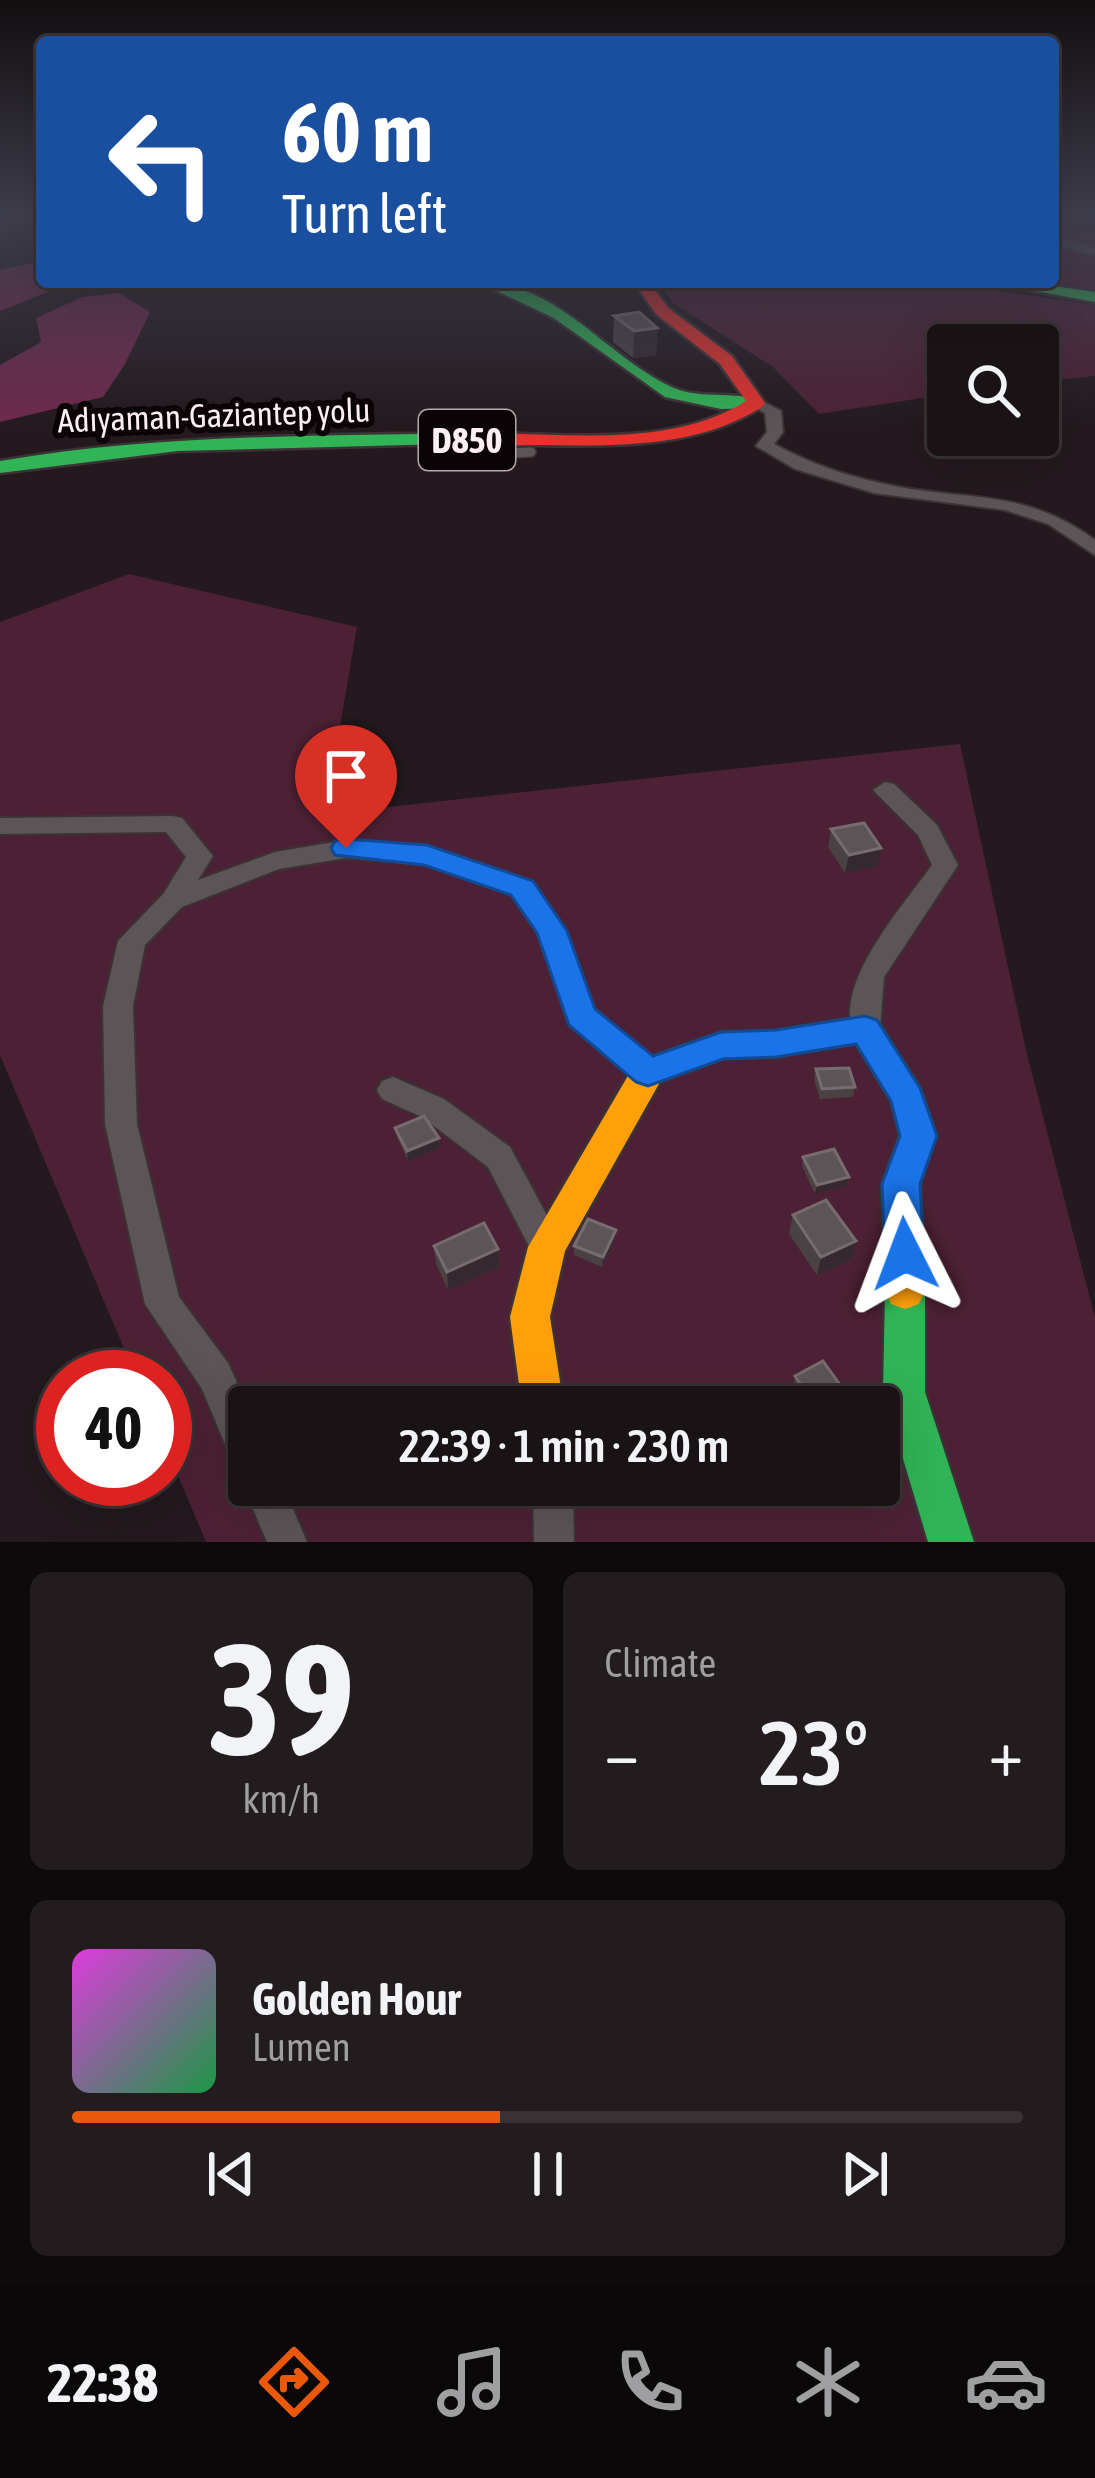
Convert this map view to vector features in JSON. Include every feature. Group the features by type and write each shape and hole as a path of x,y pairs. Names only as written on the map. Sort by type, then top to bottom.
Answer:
{"main road":[{"path":"498,288 568,319 671,400 720,407 756,403 716,350 652,304 644,288"},
{"path":"1035,288 1095,297"},
{"name":"Adıyaman-Gaziantep yolu","path":"0,467 59,455 161,446 706,432 738,422 756,403"},
{"path":"540,1386 530,1317 547,1247 648,1072 721,1045 776,1044 865,1029 908,1098 918,1136 901,1184 904,1392 951,1542"}],"street":[{"path":"756,403 773,411 775,432 764,446 801,465 880,489 1007,505 1055,520 1095,549"},
{"path":"865,1029 871,976 945,865 928,831 885,790"},
{"path":"0,826 173,824 200,856 173,900 132,941 118,1006 121,1124 163,1304 215,1376 228,1406"},
{"path":"173,900 275,861 346,848 427,855 522,888 551,931 581,1016 648,1072"},
{"path":"393,1090 433,1108 500,1157 547,1247"},
{"path":"271,1506 287,1542"},
{"path":"553,1506 554,1542"}],"lane":[{"path":"392,443 490,454 531,452"}],"shaded area":[{"path":"0,286 57,288 0,311"},
{"path":"662,288 979,288 1095,305 1095,376 1059,380 1059,324 927,324 927,397 819,414 773,367 673,303"},
{"path":"119,293 150,312 103,397 0,422 0,365 41,342 36,318 82,297"},
{"path":"129,574 357,627 325,814 960,744 1026,1050 1095,1318 1095,1542 206,1542 191,1506 192,1350 125,1350 0,1055 0,622"}],"building":[{"path":"639,312 657,328 634,331 614,316"},
{"path":"864,823 881,848 849,855 831,829"},
{"path":"849,1068 855,1087 822,1089 816,1069"},
{"path":"424,1116 439,1138 407,1151 395,1128"},
{"path":"834,1149 849,1177 817,1185 803,1157"},
{"path":"826,1200 856,1241 821,1257 793,1215"},
{"path":"588,1219 616,1230 603,1257 574,1246"},
{"path":"484,1223 498,1249 447,1272 434,1246"},
{"path":"823,1361 841,1386 802,1386 795,1376"}],"traffic: fast":[{"path":"500,288 559,315 671,393 693,400 756,403"},
{"path":"1035,288 1095,297"},
{"path":"0,467 178,445 477,439"},
{"path":"905,1291 904,1392 951,1542"}],"traffic: slow":[{"path":"540,1386 530,1317 547,1247 648,1072 721,1045 775,1044 865,1029 908,1098 918,1135 901,1184 905,1291"}],"traffic: jam":[{"path":"477,439 663,435 732,418 756,403 726,360 662,311 645,288"}],"route":[{"path":"346,848 427,855 522,888 551,931 581,1016 648,1072 721,1045 776,1044 865,1029 908,1098 918,1136 901,1184 905,1254"}]}
